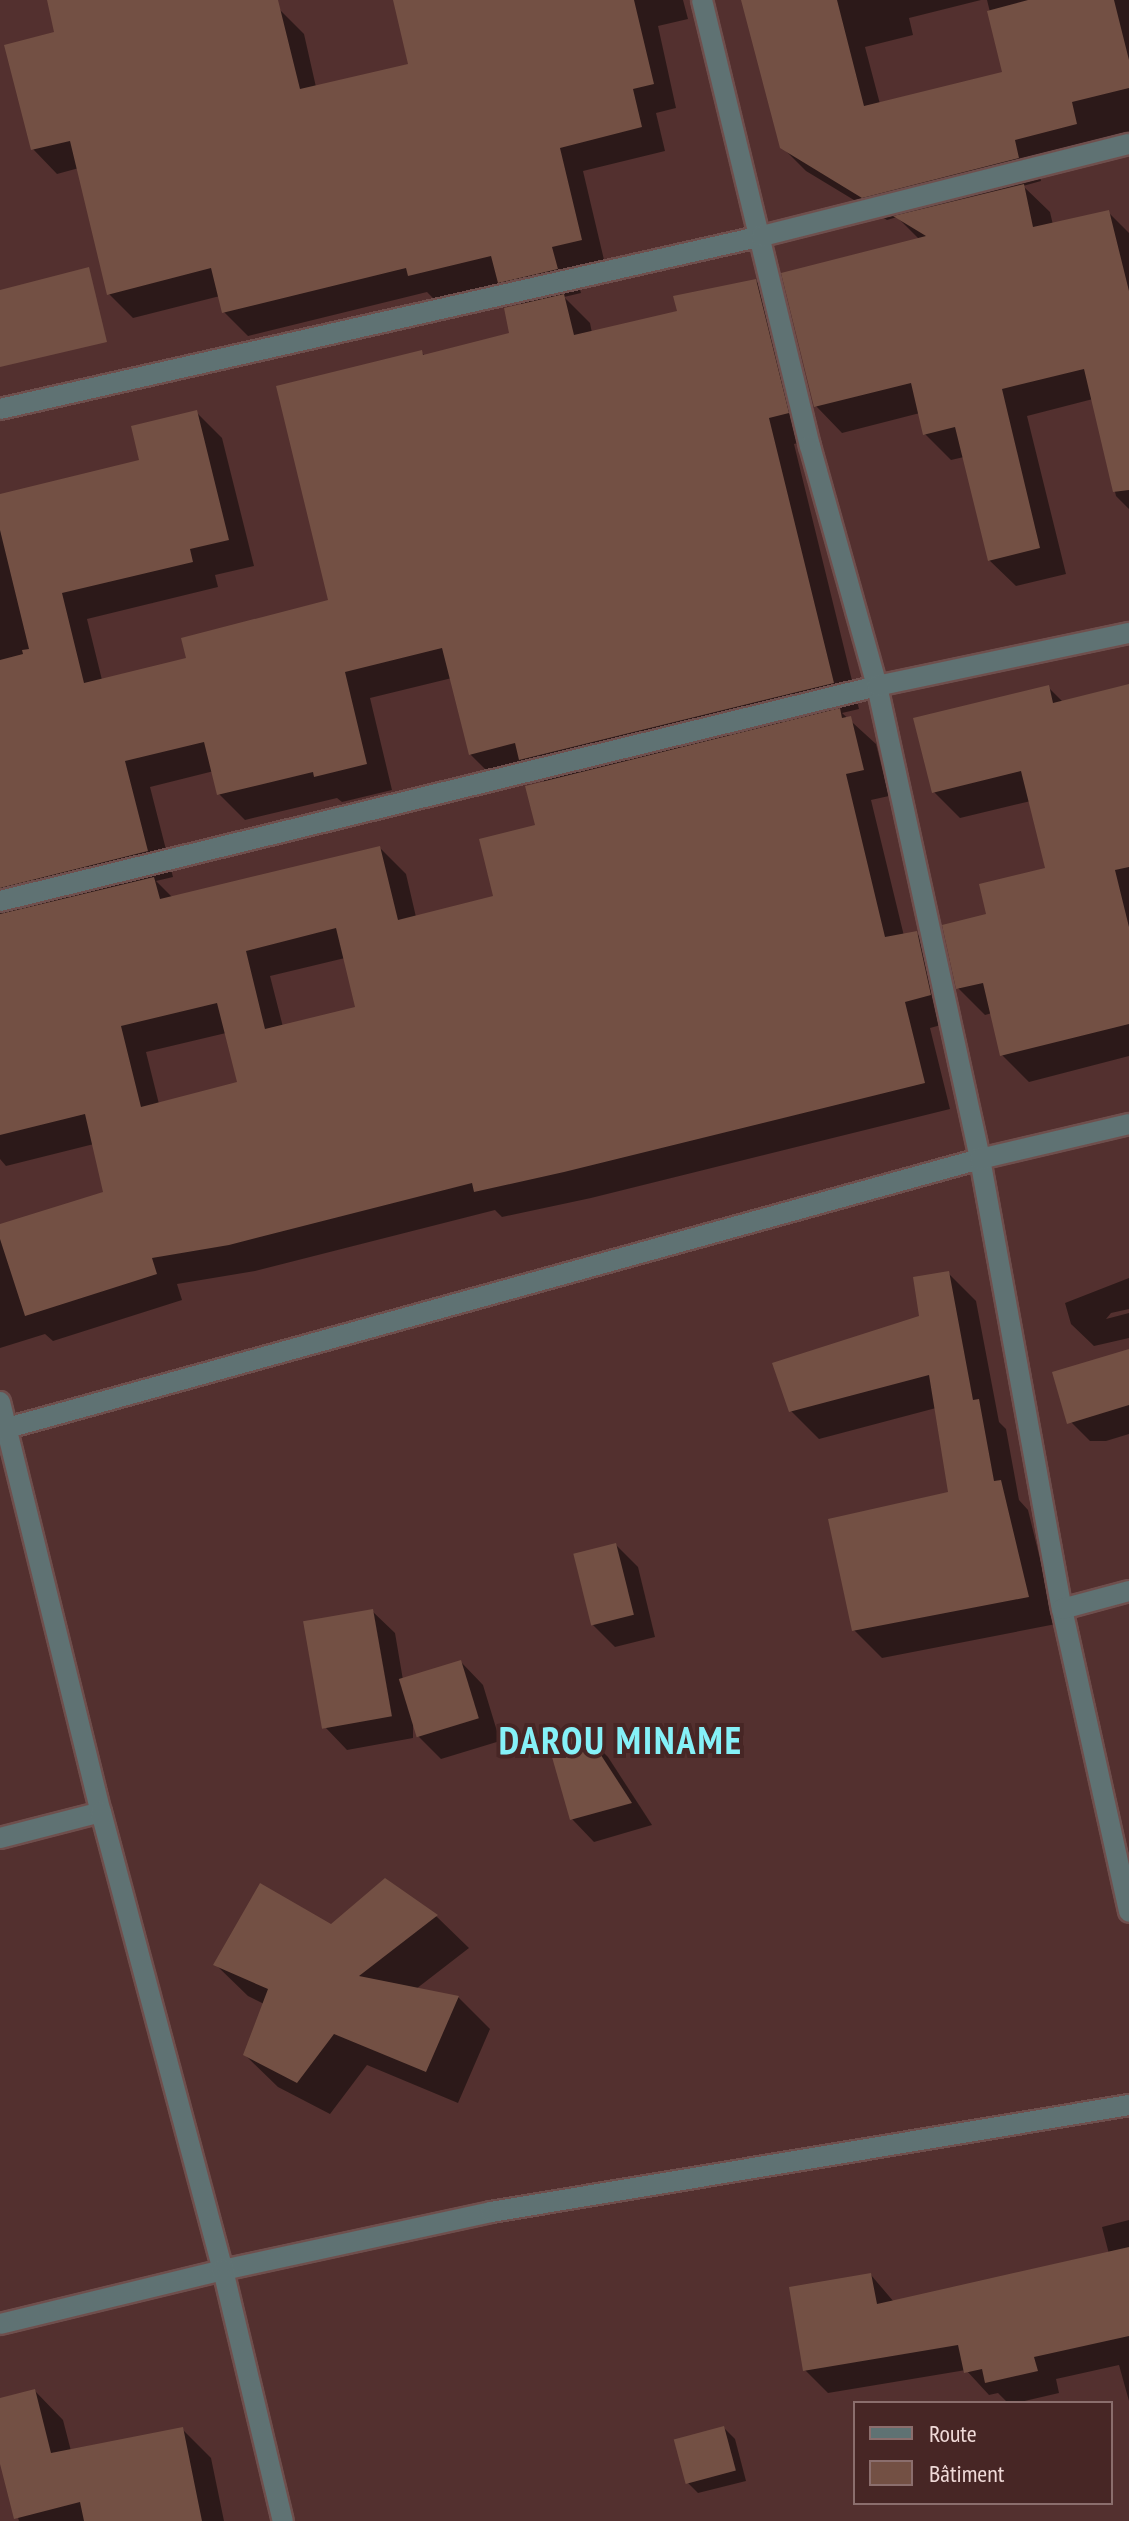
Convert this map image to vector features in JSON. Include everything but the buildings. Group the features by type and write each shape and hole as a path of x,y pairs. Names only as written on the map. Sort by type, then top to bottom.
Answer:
{"street":[{"path":"702,0 762,236 810,446 877,686 980,1159 1062,1609 1129,1912"},
{"path":"0,409 762,236 1129,144"},
{"path":"0,901 877,686 1129,633"},
{"path":"3,1429 980,1159 1129,1124"},
{"path":"0,1402 3,1429 223,2270 283,2521"},
{"path":"1062,1609 1129,1591"},
{"path":"0,1838 101,1812"},
{"path":"0,2324 223,2270 491,2212 1129,2105"}],"district":[{"name":"DAROU MINAME","path":"621,1740"}]}
